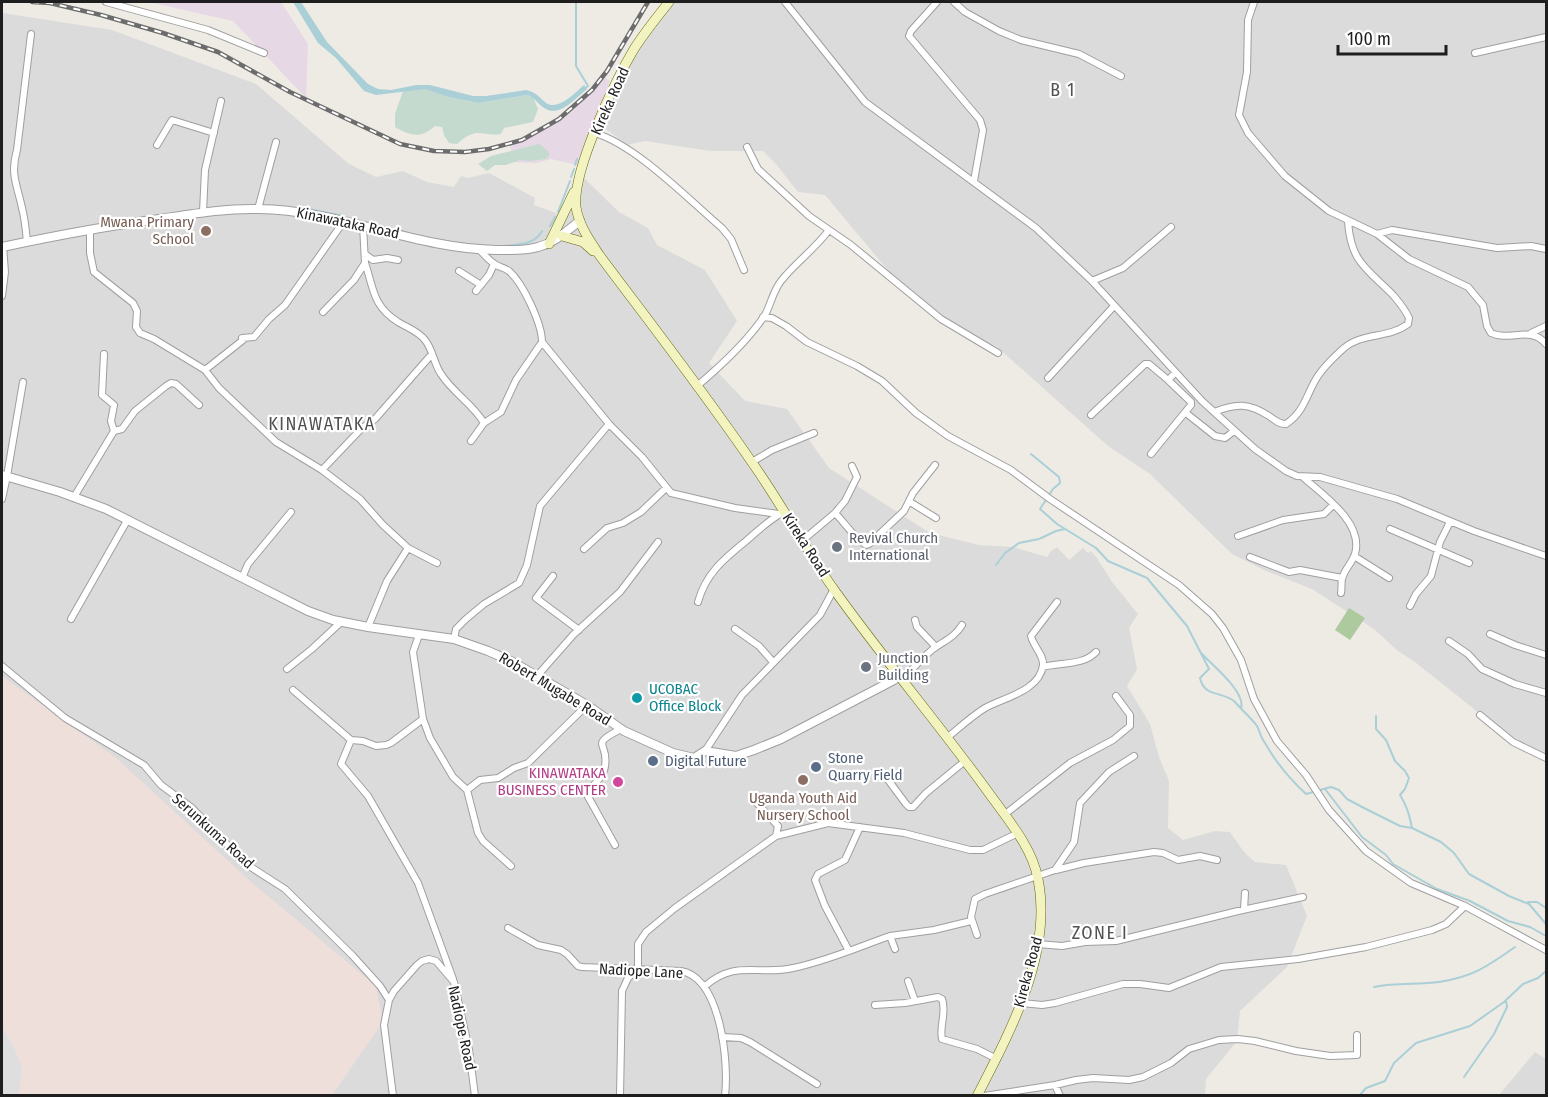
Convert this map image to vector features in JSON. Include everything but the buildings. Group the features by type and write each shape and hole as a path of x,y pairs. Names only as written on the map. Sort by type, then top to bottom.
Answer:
{"main road":[{"name":"Kireka Road","path":"669,2 634,48 595,133 579,180 576,207 580,222 600,256 752,462 783,514 803,540 834,590 948,737 1028,851 1038,877 1041,919 1038,944 1022,1003 997,1059 977,1095"},
{"path":"549,244 579,180"},
{"path":"562,236 583,242 600,256"}],"street":[{"path":"106,2 208,30 264,53"},
{"path":"785,2 865,102 1036,228 1092,281 1175,373 1234,431 1286,471 1304,478 1333,505 1354,529 1356,540 1354,556 1342,578 1341,593"},
{"path":"937,2 909,36 980,120 983,130 974,181"},
{"path":"954,2 965,12 999,31 1021,40 1073,52 1121,76"},
{"path":"1254,2 1248,20 1246,72 1240,107 1241,122 1248,134 1285,176 1314,201 1348,222 1377,234 1409,259 1468,286 1483,305 1487,326 1491,333 1500,336 1530,334 1539,336 1546,344"},
{"path":"27,242 22,207 13,177 13,167 31,34"},
{"path":"1475,53 1546,37"},
{"path":"204,212 205,170 221,101"},
{"path":"157,145 172,120 214,134"},
{"path":"595,133 608,137 656,171 722,228 731,239 744,270"},
{"path":"258,208 276,142"},
{"path":"747,147 758,169 785,196 851,245 941,319 998,353"},
{"name":"Kinawataka Road","path":"2,247 90,229 204,212 258,208 302,212 431,242 478,249 520,250 549,244 580,222"},
{"path":"205,369 243,340 242,338 254,337 285,305 344,221"},
{"path":"1214,412 1232,405 1246,404 1262,411 1278,423 1286,424 1303,407 1312,385 1324,368 1347,346 1361,338 1388,334 1408,324 1409,318 1402,305 1366,271 1355,255 1351,245 1348,222"},
{"path":"363,225 365,263 377,303 392,317 418,334 429,346 440,374 476,411 484,423"},
{"path":"1092,281 1123,268 1172,227"},
{"path":"90,229 90,253 94,272 133,303 137,311 137,330 205,369 219,388 276,442 322,470 360,499 408,548 437,563"},
{"path":"697,386 724,363 763,317 774,292 794,265 829,230"},
{"path":"1377,234 1392,230 1497,248 1531,246 1546,249"},
{"path":"2,247 5,272 2,296"},
{"path":"478,249 494,264 507,270 524,291 540,329 542,342 609,424 642,457 671,493 735,508 783,514"},
{"path":"366,255 373,260 387,258 398,260"},
{"path":"323,312 354,280 365,263"},
{"path":"476,291 494,264"},
{"path":"459,271 481,285"},
{"path":"1047,378 1114,306"},
{"path":"763,317 772,318 807,342 882,381 916,413 948,436 1003,465 1179,585 1212,614 1223,628 1241,660 1261,714 1277,741 1306,775 1318,795 1347,832 1366,851 1411,883 1465,906 1546,950"},
{"path":"1530,334 1546,326"},
{"path":"471,441 484,423 501,412 516,380 542,342"},
{"path":"104,354 102,395 114,405 111,421 114,431"},
{"path":"322,470 361,429 375,419 432,354"},
{"path":"1090,415 1145,364 1149,364 1191,402 1186,413 1151,454"},
{"path":"1168,380 1175,373"},
{"path":"2,499 4,476 23,382"},
{"path":"74,497 114,431 122,429 135,411 171,383 176,384 199,405"},
{"path":"1186,413 1218,438 1225,438 1234,431"},
{"path":"454,639 456,629 466,619 484,604 519,583 527,565 540,506 609,424"},
{"path":"752,462 772,450 814,433"},
{"path":"835,513 866,545 903,512 913,494 935,465"},
{"path":"803,540 835,513 845,501 857,477 852,466"},
{"name":"Robert Mugabe Road","path":"4,476 74,497 128,519 308,611 341,622 454,639 511,661 587,705 621,729 673,753 694,758 705,752 736,756 754,750 781,739 900,677"},
{"path":"1304,478 1320,477 1397,499 1450,522 1546,556"},
{"path":"584,549 607,528 623,523 641,512 666,488"},
{"path":"910,502 936,518"},
{"path":"1238,536 1283,520 1323,514 1333,505"},
{"path":"242,578 248,564 291,512"},
{"path":"698,602 704,585 717,566 765,524 783,514"},
{"path":"70,619 128,519"},
{"path":"1410,606 1416,594 1431,576 1438,549 1450,522"},
{"path":"1390,529 1469,563"},
{"path":"537,676 579,630 620,592 658,542"},
{"path":"368,627 387,581 408,548"},
{"path":"1354,556 1389,578"},
{"path":"1251,557 1289,572 1300,570 1342,578"},
{"path":"553,576 536,598 579,630"},
{"path":"705,752 742,695 820,615 834,590"},
{"path":"948,737 985,708 1029,687 1041,672 1044,662 1031,636 1057,602"},
{"path":"915,620 917,627 936,647"},
{"path":"287,669 341,622"},
{"path":"900,677 936,647 952,637 962,625"},
{"path":"735,629 759,646 773,662"},
{"path":"1490,634 1546,655"},
{"path":"419,635 413,652 423,719 438,754 453,777 467,790 478,833 483,841 511,866"},
{"path":"1449,641 1468,654 1482,669 1515,684 1546,693"},
{"path":"1043,667 1079,661 1092,657 1096,652"},
{"name":"Serunkuma Road","path":"2,666 65,718 144,765 160,784 192,808 246,864 285,889 352,955 380,986 389,1000"},
{"path":"292,690 351,740 363,741 376,746 386,746 423,719"},
{"path":"1004,815 1070,763 1113,740 1130,726 1131,715 1116,696"},
{"path":"467,790 480,780 498,778 528,763 587,705"},
{"path":"1480,715 1513,742 1546,758"},
{"path":"615,845 586,793 603,774 605,768 602,742 604,738 621,729"},
{"path":"351,740 340,764 368,796 418,883 454,982"},
{"path":"1055,870 1074,842 1078,810 1085,796 1109,772 1134,756"},
{"path":"886,777 906,804 913,807 926,793 965,761"},
{"path":"756,802 778,826 776,836"},
{"path":"620,1095 622,991 628,978 638,969 638,944 646,932 675,908 776,836 828,823 904,833 970,850 990,848 1016,834"},
{"path":"849,951 825,906 815,880 818,874 845,860 860,827"},
{"path":"977,935 971,921 972,907 979,897 1055,870 1154,852 1163,853 1178,860 1200,856 1217,860"},
{"path":"1245,893 1245,909"},
{"path":"1038,944 1062,946 1084,942 1116,941 1303,897"},
{"path":"1022,1003 1041,1005 1055,1003 1123,984 1169,988 1221,967 1298,959 1366,947 1432,930 1446,924 1465,906"},
{"path":"725,1095 727,1078 722,1037 705,986 715,978 728,972 790,969 827,960 890,936 934,930 971,921"},
{"name":"Nadiope Lane","path":"508,928 538,945 561,950 582,968 687,972 705,986"},
{"path":"890,936 895,949"},
{"name":"Nadiope Road","path":"389,1000 394,991 422,961 429,959 436,961 454,982 476,1095"},
{"path":"908,981 915,1001"},
{"path":"875,1005 934,997 942,999 944,1006 942,1039 977,1049 997,1059"},
{"path":"389,1000 384,1025 393,1095"},
{"path":"984,1095 1094,1078 1129,1080 1143,1077 1172,1063 1190,1049 1219,1040 1238,1039 1296,1051 1330,1056 1353,1056 1358,1051 1357,1035"},
{"path":"722,1037 741,1038 750,1042 817,1084"},
{"path":"1055,1085 1060,1095"}],"shaded area":[{"path":"149,2 281,2 308,44 306,98 233,21"},
{"path":"665,2 1546,2 1546,757 1519,745 1398,651 1374,629 1312,589 1264,570 1232,554 1150,474 1108,446 996,346 950,328 912,299 825,195 798,192 763,151 710,151 645,141 627,145 602,126 583,177 619,212 648,228 657,245 705,270 737,321 709,363 745,401 787,409 829,468 930,533 979,545 1013,547 1047,557 1057,547 1069,560 1083,548 1088,553 1091,551 1097,558 1112,582 1138,614 1129,628 1137,669 1127,686 1150,724 1159,757 1169,781 1168,828 1183,840 1215,831 1230,832 1244,852 1255,862 1286,865 1307,916 1287,967 1240,1011 1237,1041 1206,1079 1205,1095 2,1096 2,13 112,30 256,84 349,164 376,177 403,171 427,182 454,187 461,176 468,178 489,173 535,198 534,205 561,215 572,193 598,118"},
{"path":"604,77 610,81 578,165 551,159 536,163 514,162 510,146 563,119 594,91"},
{"path":"2,676 116,758 251,882 376,986 383,1022 332,1095 2,1095"},
{"path":"2,1027 22,1068 19,1095 2,1095"},
{"path":"1535,1052 1546,1059 1546,1095 1499,1095"}],"green space":[{"path":"426,89 448,97 479,103 527,95 533,97 538,109 533,122 504,128 501,134 475,133 457,144 449,143 442,127 435,126 425,133 415,135 395,127 395,114 403,91"},
{"path":"539,144 549,152 549,156 545,159 520,160 506,165 495,165 487,171 478,164 491,156"},
{"path":"1349,608 1365,618 1350,640 1335,630"}],"water":[{"path":"293,2 301,2 327,42 368,84 378,89 391,90 430,85 473,96 526,90 535,93 546,103 556,105 584,85 587,89 568,105 551,111 527,95 479,103 448,97 425,89 376,95 364,91 336,58 318,43"}],"waterway":[{"path":"576,2 576,66 588,86 584,89"},
{"path":"575,165 577,159"},
{"path":"571,177 574,169"},
{"path":"558,212 570,181"},
{"path":"303,208 344,216"},
{"path":"550,226 555,217"},
{"path":"356,220 409,233"},
{"path":"504,246 531,241 542,231"},
{"path":"1031,454 1059,477 1060,483 1053,489 1040,509 1057,524 1096,548 1108,561 1147,578 1187,626 1209,669 1200,678 1202,684 1206,689 1235,702 1257,726 1278,763 1306,794 1331,787 1364,808 1400,826 1412,828 1441,842 1454,853 1469,874 1529,904 1546,924"},
{"path":"996,565 1005,553 1019,543 1039,539 1065,529"},
{"path":"1201,653 1233,687 1238,694 1241,708"},
{"path":"1376,716 1376,729 1386,740 1395,761 1409,778 1400,795 1408,811 1412,828"},
{"path":"1325,789 1362,837 1386,855 1393,864 1437,889 1470,901 1508,921 1530,927 1546,936"},
{"path":"1528,902 1537,902 1546,908"},
{"path":"1374,987 1439,982 1461,977 1488,965 1515,947"},
{"path":"1359,1096 1366,1088 1385,1081 1394,1063 1416,1043 1470,1026 1504,1002 1523,984 1538,978 1546,971"},
{"path":"1464,1077 1494,1034 1507,1007 1506,1001"}],"railway":[{"path":"32,2 50,3 101,15 218,52 290,92 400,144 434,151 465,152 489,149 522,140 559,119 592,90 607,71 648,2"}],"place":[{"name":"Mwana Primary School","path":"206,231"},
{"name":"Revival Church International","path":"837,547"},
{"name":"Junction Building","path":"866,667"},
{"name":"UCOBAC Office Block","path":"637,698"},
{"name":"Digital Future","path":"653,761"},
{"name":"Stone Quarry Field","path":"816,767"},
{"name":"Uganda Youth Aid Nursery School","path":"803,780"},
{"name":"KINAWATAKA BUSINESS CENTER","path":"618,782"}],"district":[{"name":"B 1","path":"1063,90"},
{"name":"KINAWATAKA","path":"322,424"},
{"name":"ZONE I","path":"1100,933"}]}
